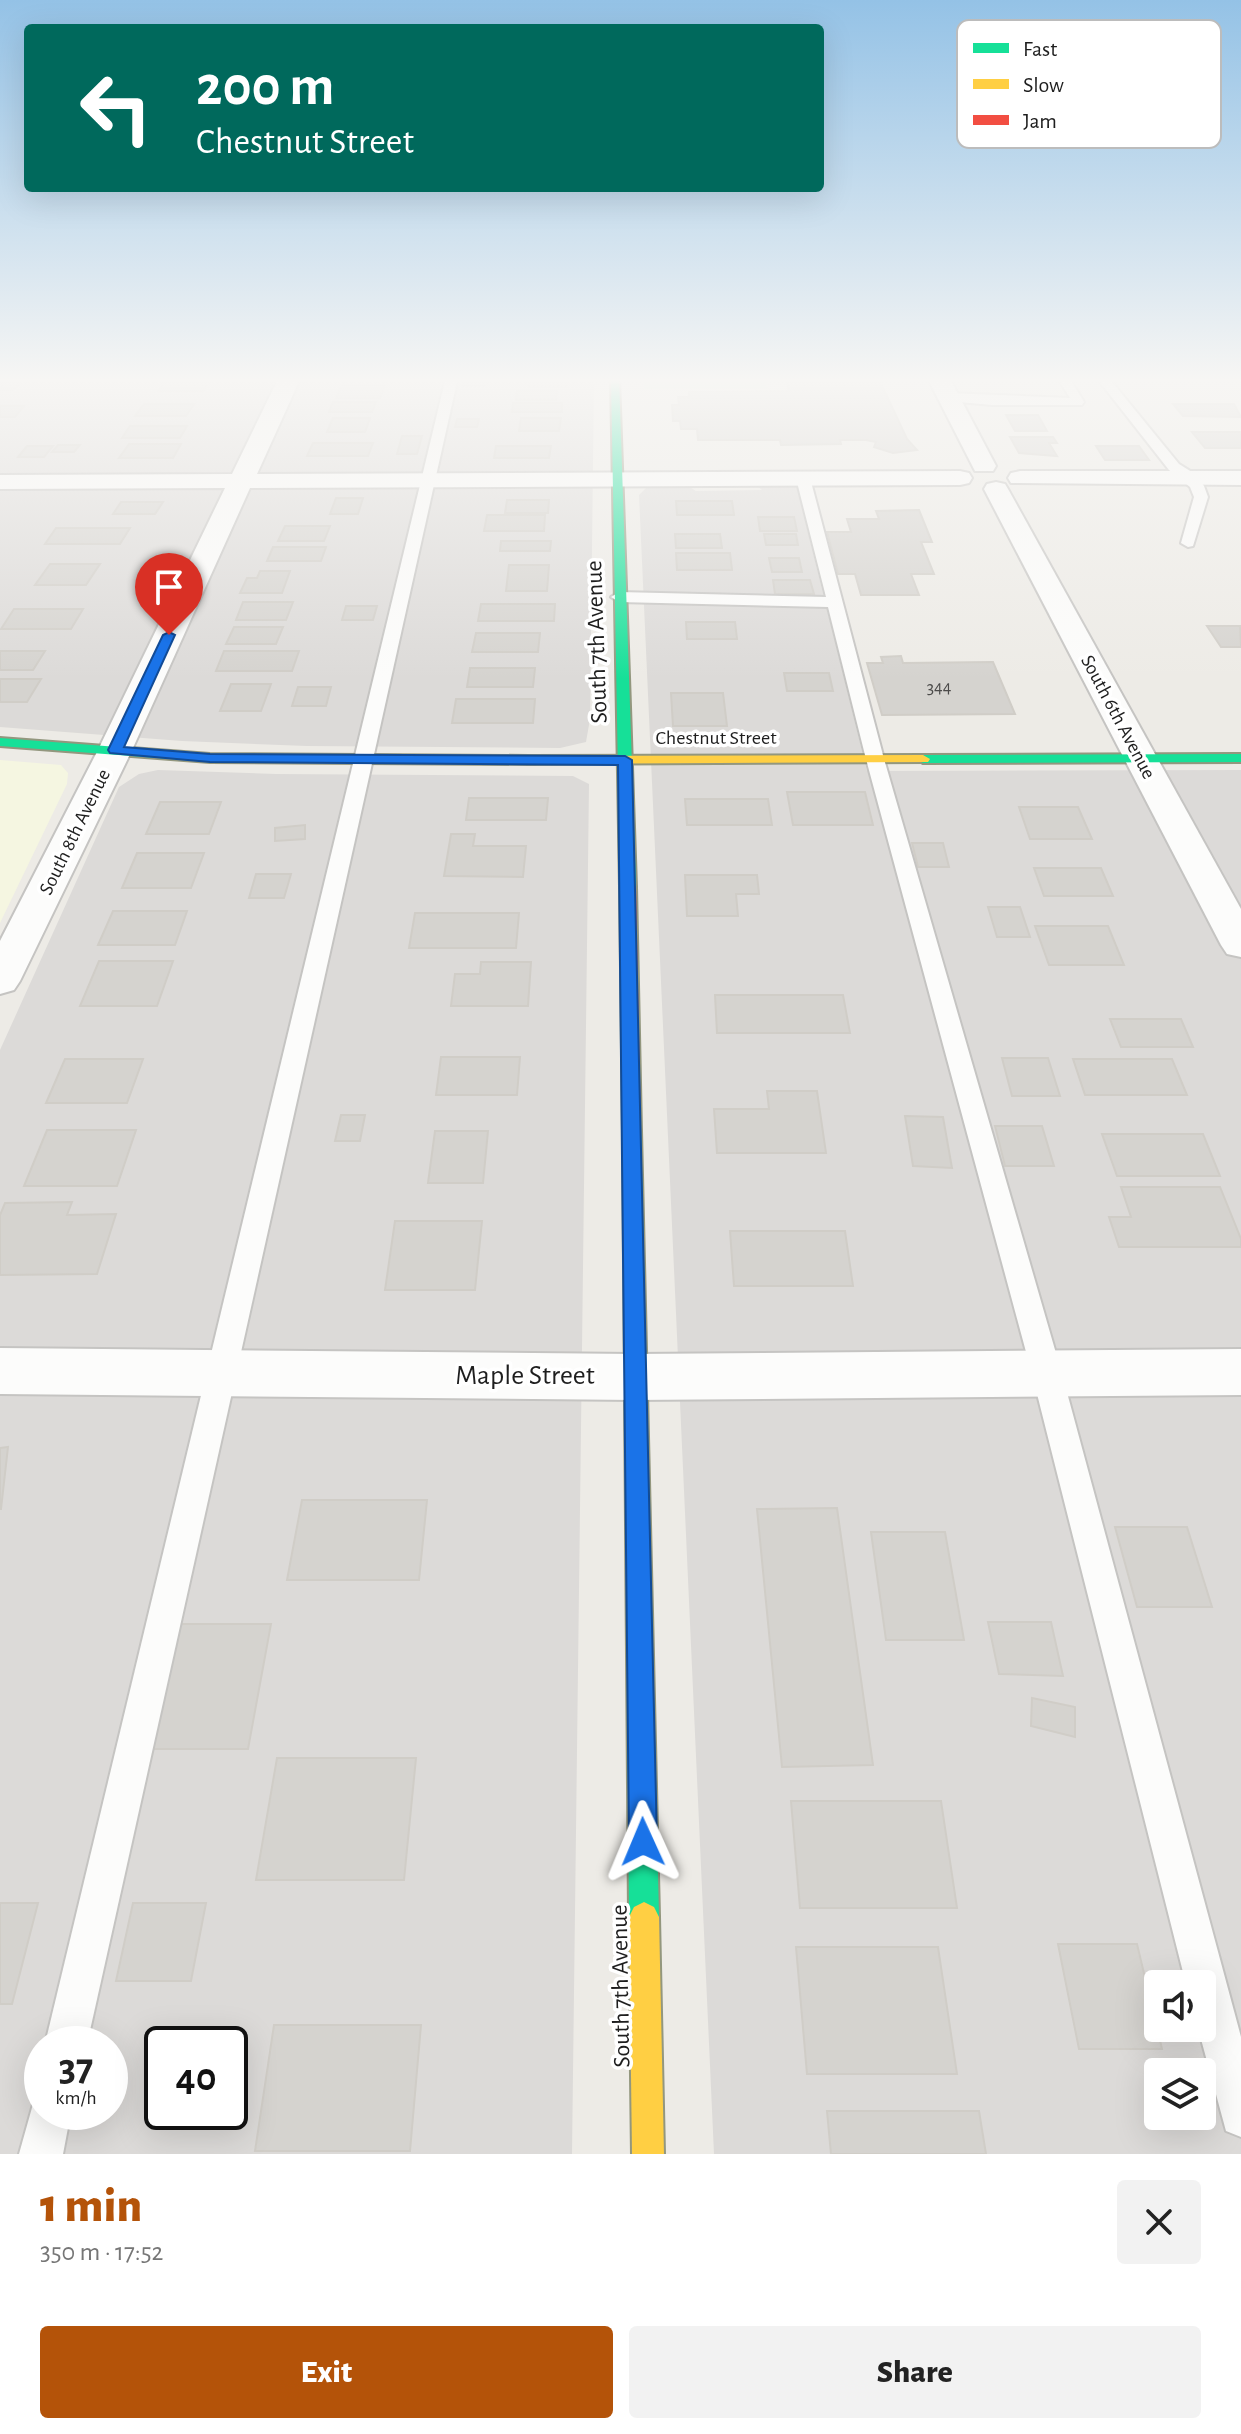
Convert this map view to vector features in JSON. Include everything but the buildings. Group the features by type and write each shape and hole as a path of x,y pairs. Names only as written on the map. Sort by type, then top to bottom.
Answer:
{"street":[{"name":"South 8th Avenue","path":"0,981 115,750 243,478"},
{"path":"0,482 960,478"},
{"path":"1000,478 1091,478"},
{"name":"South 6th Avenue","path":"1000,478 1139,758 1241,945"},
{"path":"1217,478 1241,478"},
{"name":"South 7th Avenue","path":"615,479 625,760 648,2154"},
{"name":"Chestnut Street","path":"0,742 210,758 1241,758"},
{"name":"Maple Street","path":"0,1371 634,1377 1241,1372"}],"lane":[{"path":"803,478 875,759 1047,1374 1241,2116"},
{"path":"1188,543 1201,497 1190,478"},
{"path":"70,2026 428,480"},
{"path":"619,597 835,602"},
{"path":"41,2154 46,2130"}],"shaded area":[{"path":"0,478 593,478 590,719 586,742 560,748 307,746 182,741 0,727"},
{"path":"685,484 696,491 762,490 755,484 796,484 867,771 1241,770 1241,2154 714,2154 639,495 648,486"},
{"path":"0,760 61,765 68,773 67,784 0,923"},
{"path":"158,770 573,776 589,784 572,2154 0,2154 0,1050 119,787 139,774"}],"traffic: fast":[{"path":"618,478 628,887"},
{"path":"0,742 210,758 529,760"},
{"path":"923,759 1241,758"},
{"path":"632,1131 644,1917"}],"traffic: slow":[{"path":"529,760 923,759"},
{"path":"644,1917 648,2154"}],"traffic: jam":[{"path":"628,887 632,1131"}],"route":[{"path":"169,635 115,750 210,758 625,760 643,1842"}]}
